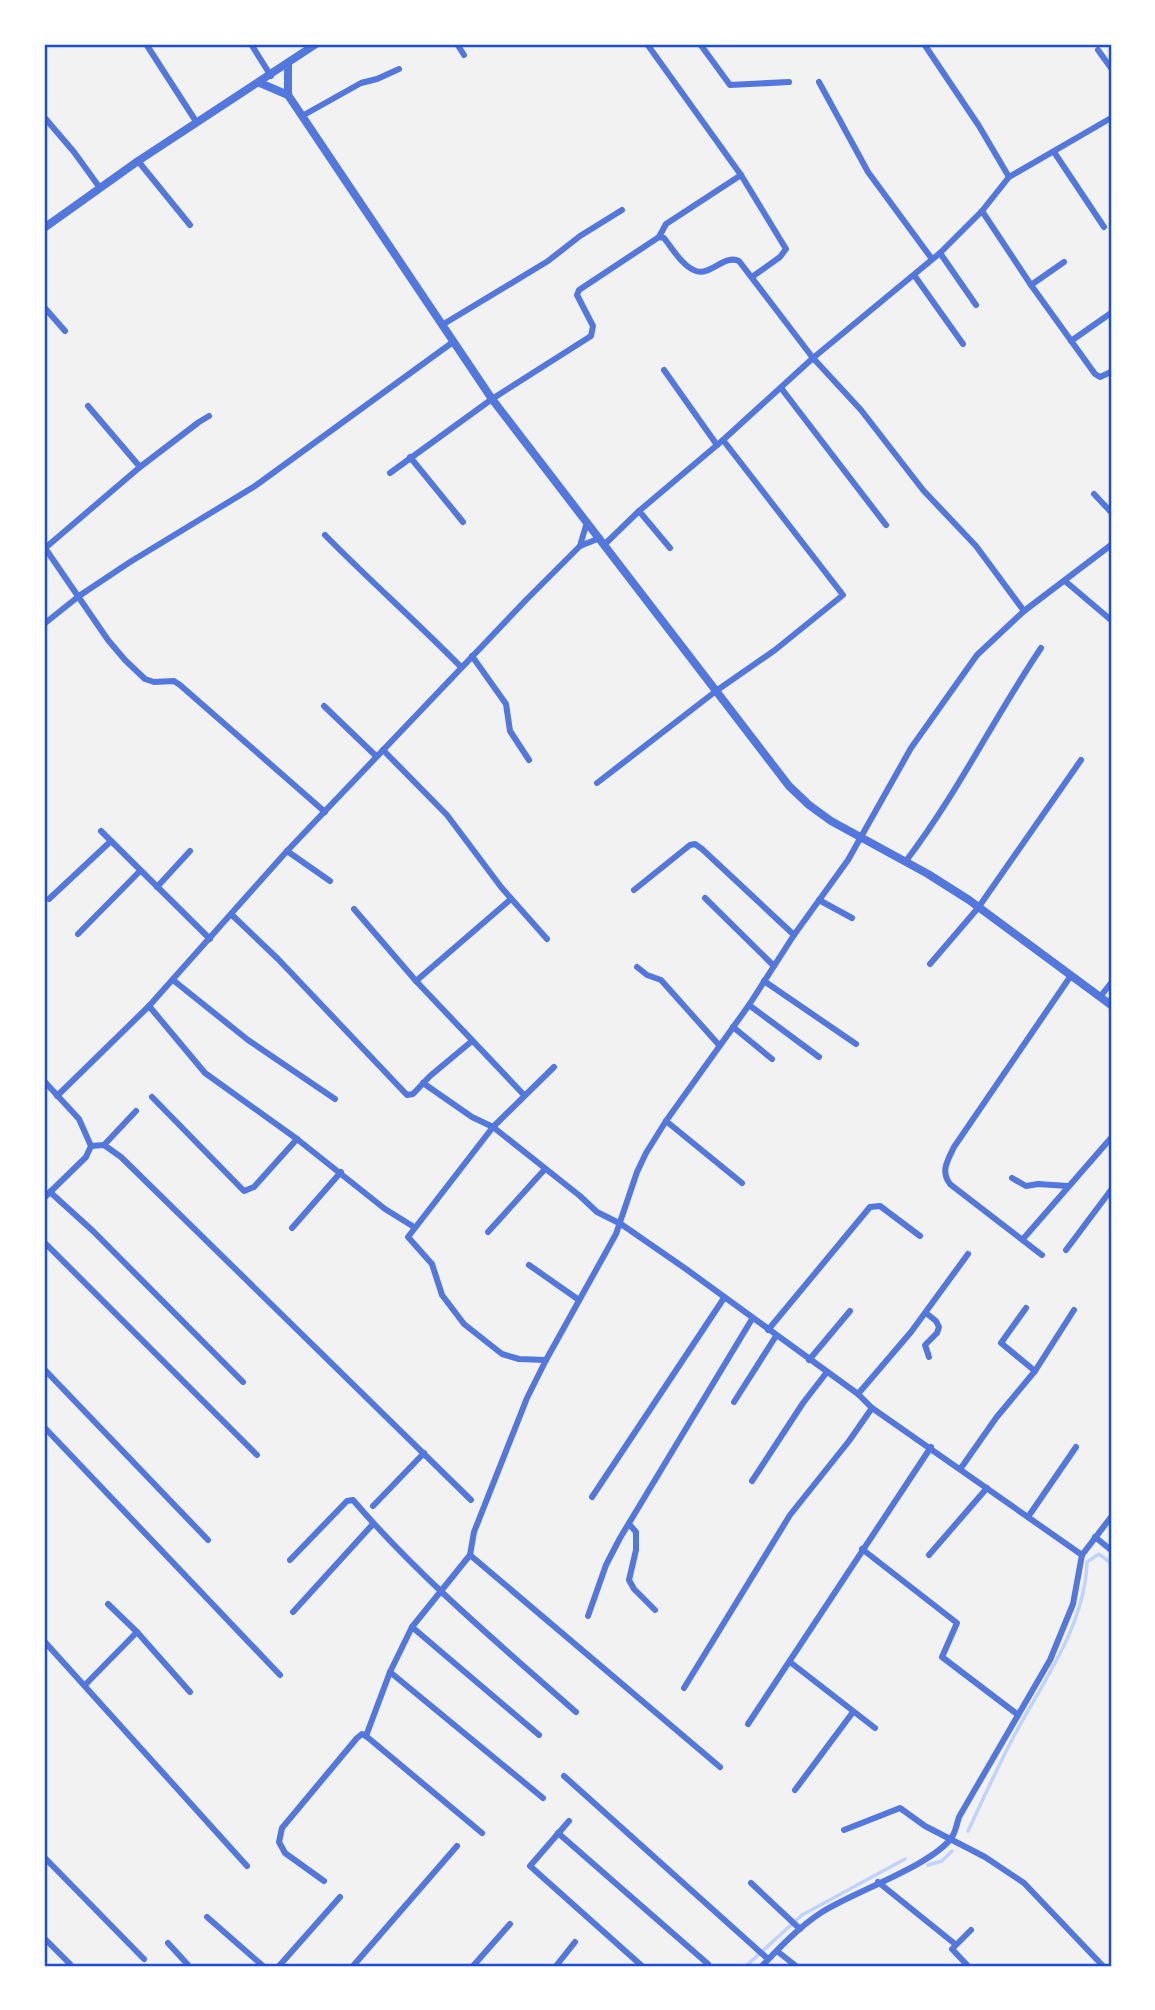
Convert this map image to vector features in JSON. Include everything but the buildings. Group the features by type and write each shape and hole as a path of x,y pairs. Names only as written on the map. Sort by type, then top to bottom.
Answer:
{"street":[{"path":"146,44 197,123"},
{"path":"251,44 271,76"},
{"path":"44,228 138,161 288,65 316,44"},
{"path":"457,44 464,55"},
{"path":"647,44 741,175 786,248 780,257 752,277"},
{"path":"700,44 730,85 789,82"},
{"path":"924,44 979,126 1009,177"},
{"path":"1097,50 1111,68"},
{"path":"288,65 288,95"},
{"path":"302,116 361,83 399,69"},
{"path":"819,82 868,172 932,260"},
{"path":"260,83 288,95 492,399 789,786 810,806 906,861 978,908 1111,1005"},
{"path":"44,117 100,188"},
{"path":"580,546 602,541 639,511 813,358 932,260 982,211 1009,177 1111,118"},
{"path":"1054,152 1104,227"},
{"path":"138,161 190,225"},
{"path":"390,472 492,399 591,336 593,326 578,293 659,237 666,225 741,175"},
{"path":"442,325 548,261 580,236 622,210"},
{"path":"982,211 1095,374 1105,376 1111,372"},
{"path":"659,237 664,238 695,271 704,271 734,258 739,261 813,358 861,410 923,490 976,546 1024,611"},
{"path":"940,253 976,305"},
{"path":"1031,285 1064,262"},
{"path":"914,275 963,344"},
{"path":"44,307 65,331"},
{"path":"1072,341 1111,313"},
{"path":"44,624 79,596 130,562 256,486 453,342"},
{"path":"597,783 716,691 775,650 843,595 664,370"},
{"path":"780,388 886,525"},
{"path":"88,406 140,467"},
{"path":"209,416 140,467 44,549 108,640 145,679 154,682 174,681 180,685 325,812"},
{"path":"410,457 463,522"},
{"path":"1094,494 1111,512"},
{"path":"639,511 670,548"},
{"path":"57,1096 149,1006 376,756 580,546 587,522"},
{"path":"324,535 461,667"},
{"path":"366,1735 390,1672 412,1627 470,1555 474,1532 527,1398 545,1360 621,1224 637,1172 666,1121 848,860 911,748 963,673 977,655 1024,611 1111,545"},
{"path":"1065,581 1111,620"},
{"path":"906,861 937,819 1007,699 1041,648"},
{"path":"472,656 506,704 510,731 528,760"},
{"path":"324,706 376,756"},
{"path":"383,750 447,815 511,899 547,939"},
{"path":"930,964 978,908 1081,760"},
{"path":"101,831 210,939"},
{"path":"50,899 111,841"},
{"path":"634,890 690,845 695,844 794,935"},
{"path":"157,887 190,851"},
{"path":"287,851 330,881"},
{"path":"78,934 140,871"},
{"path":"705,898 774,966"},
{"path":"416,981 511,899"},
{"path":"819,900 852,918"},
{"path":"354,909 416,981 523,1095"},
{"path":"232,915 278,959 407,1095 413,1094 472,1041"},
{"path":"637,967 647,975 661,980 719,1045"},
{"path":"1042,1255 950,1184 945,1178 944,1170 954,1147 1070,977"},
{"path":"173,980 248,1040 335,1099"},
{"path":"764,981 856,1044"},
{"path":"1101,998 1111,983"},
{"path":"749,1005 819,1057"},
{"path":"149,1006 205,1073 341,1172 385,1209 414,1227"},
{"path":"733,1027 772,1059"},
{"path":"545,1360 519,1359 502,1354 464,1324 442,1295 432,1265 409,1239 414,1227 493,1127 554,1067"},
{"path":"44,1081 79,1119 91,1146 86,1157 44,1198"},
{"path":"423,1083 472,1117 493,1127 597,1212 621,1224 858,1394 872,1408 1082,1555"},
{"path":"152,1097 244,1191 254,1187 297,1139"},
{"path":"104,1145 136,1111"},
{"path":"666,1121 742,1183"},
{"path":"1023,1239 1111,1139"},
{"path":"91,1146 104,1145 121,1157 471,1500"},
{"path":"488,1232 545,1169"},
{"path":"292,1228 341,1172"},
{"path":"1012,1178 1026,1186 1068,1186"},
{"path":"1066,1250 1111,1191"},
{"path":"50,1192 93,1231 243,1382"},
{"path":"768,1330 870,1207 880,1206 920,1236"},
{"path":"44,1242 257,1455"},
{"path":"858,1394 926,1313 968,1254"},
{"path":"528,1265 579,1300"},
{"path":"592,1497 724,1298"},
{"path":"1026,1308 1001,1343 1035,1371"},
{"path":"961,1468 996,1418 1035,1371 1074,1310"},
{"path":"809,1360 849,1311"},
{"path":"926,1313 939,1327 937,1333 925,1345 929,1357"},
{"path":"588,1616 606,1565 752,1319"},
{"path":"734,1402 776,1336"},
{"path":"44,1369 208,1540"},
{"path":"752,1481 803,1403 827,1373"},
{"path":"684,1688 790,1515 872,1408"},
{"path":"44,1427 280,1675"},
{"path":"748,1724 931,1447"},
{"path":"1028,1517 1076,1447"},
{"path":"373,1506 424,1453"},
{"path":"929,1555 988,1488"},
{"path":"290,1560 352,1500 442,1592 576,1712"},
{"path":"762,1966 766,1957 777,1951 796,1925 908,1869 942,1848 951,1838 960,1817 1064,1630 1073,1604 1082,1555 1111,1517"},
{"path":"293,1612 373,1524"},
{"path":"629,1524 636,1532 636,1550 629,1580 634,1589 655,1610"},
{"path":"1095,1537 1111,1550"},
{"path":"862,1549 957,1623 942,1657 1017,1714"},
{"path":"470,1555 720,1767"},
{"path":"108,1604 137,1632 190,1692"},
{"path":"412,1627 539,1735"},
{"path":"85,1685 137,1632"},
{"path":"44,1641 247,1866"},
{"path":"790,1662 875,1728"},
{"path":"390,1672 543,1798"},
{"path":"795,1790 853,1712"},
{"path":"324,1881 285,1853 279,1842 282,1828 362,1734 482,1833"},
{"path":"564,1776 766,1957"},
{"path":"844,1830 900,1808 925,1826 1000,1866 1024,1883 1103,1966"},
{"path":"569,1821 530,1866 642,1966"},
{"path":"558,1833 708,1964"},
{"path":"353,1966 457,1846"},
{"path":"44,1857 144,1958"},
{"path":"878,1882 955,1944"},
{"path":"751,1883 796,1925"},
{"path":"279,1966 340,1897"},
{"path":"207,1917 263,1966"},
{"path":"473,1966 510,1924"},
{"path":"968,1966 952,1949 971,1930"},
{"path":"44,1938 70,1964"},
{"path":"168,1942 189,1966"},
{"path":"556,1966 575,1942"},
{"path":"777,1951 796,1966"}],"waterway":[{"path":"968,1831 1009,1746 1071,1630 1085,1585 1087,1562 1099,1554 1111,1563"},
{"path":"928,1865 942,1861 952,1851"},
{"path":"746,1966 802,1915 905,1859"}]}
